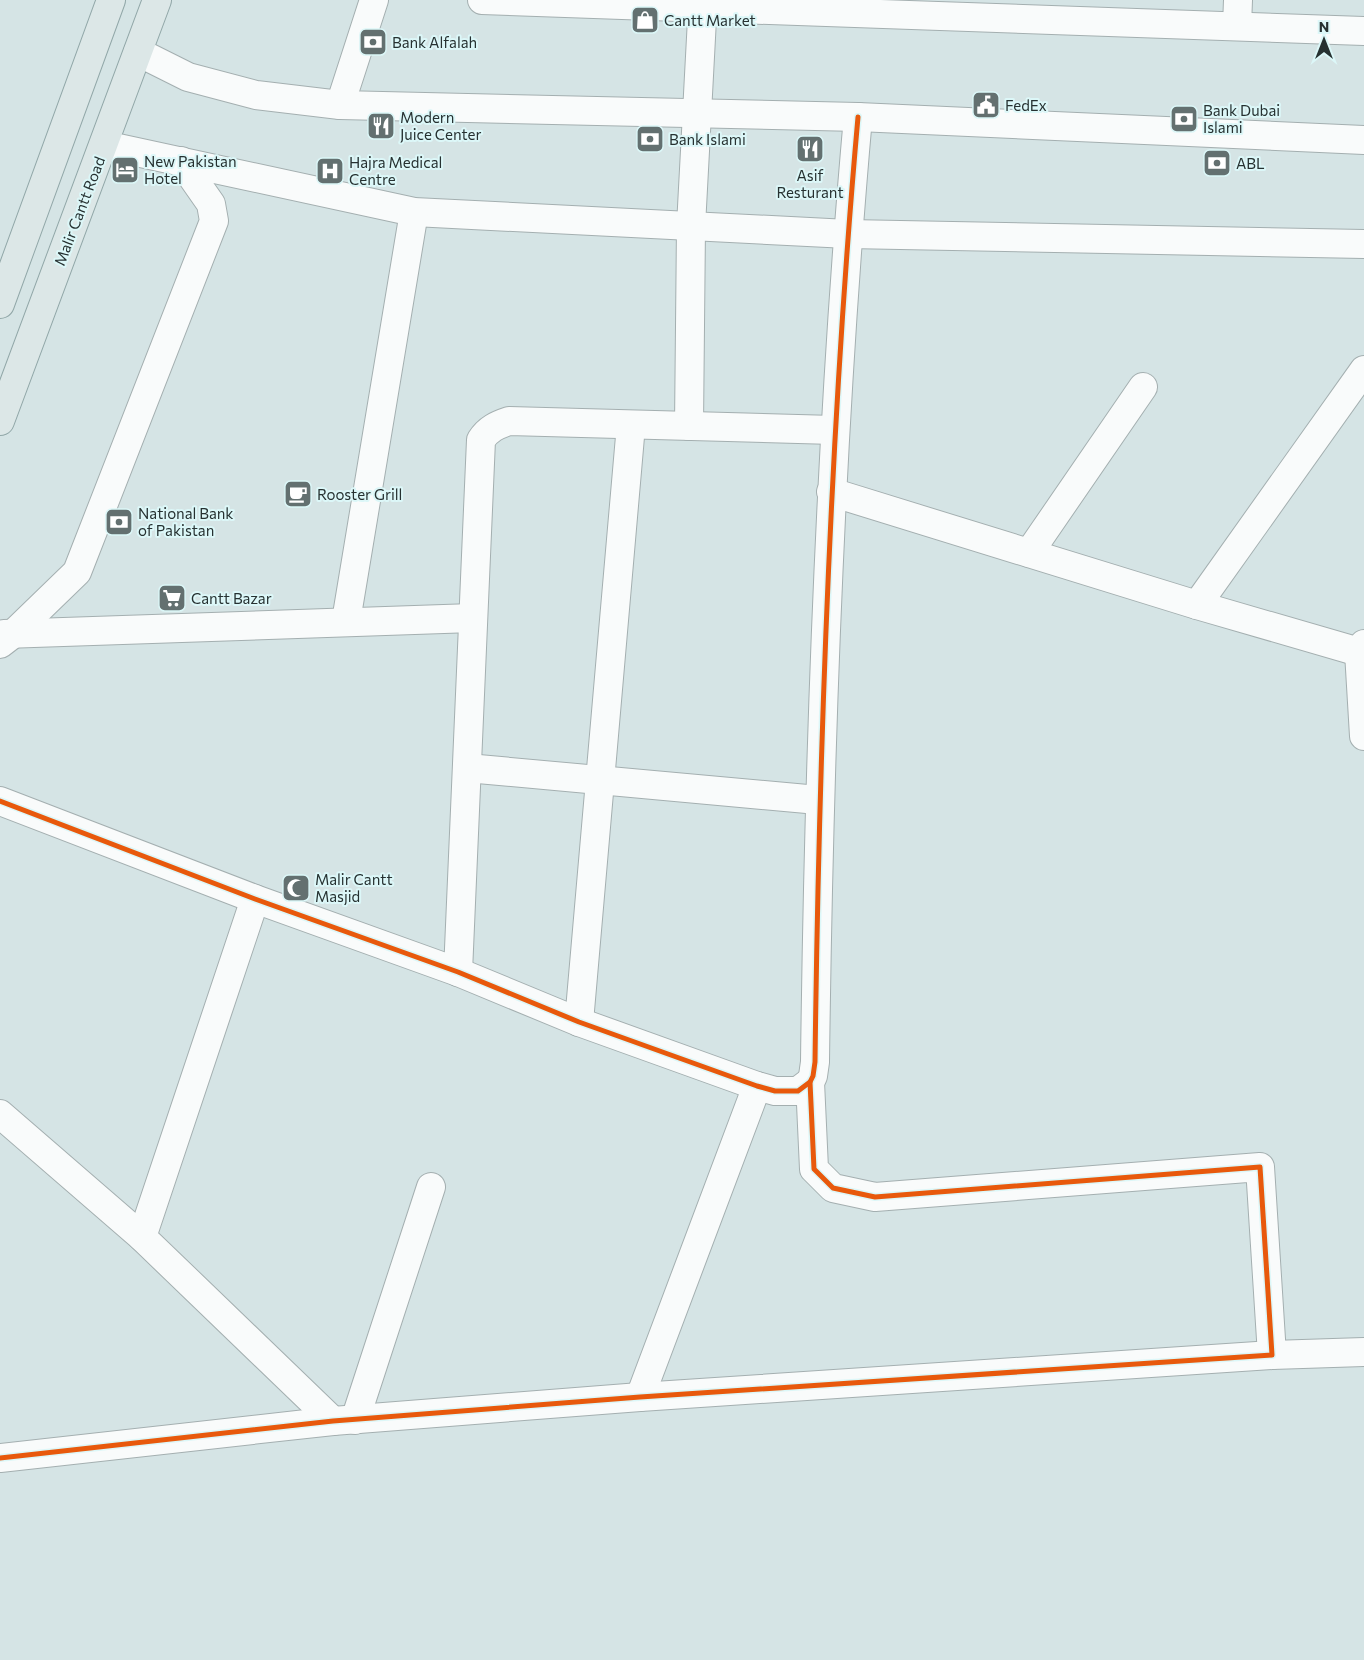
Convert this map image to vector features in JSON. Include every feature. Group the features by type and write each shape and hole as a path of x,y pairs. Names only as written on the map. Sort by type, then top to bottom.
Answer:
{"main road":[{"path":"0,304 111,0"},
{"name":"Malir Cantt Road","path":"0,421 157,0"}],"street":[{"path":"340,104 374,0"},
{"path":"482,0 1237,13 1364,31"},
{"path":"689,426 691,226 703,4"},
{"path":"138,52 188,77 284,99 340,104 858,117 1364,140"},
{"path":"1,804 255,899 458,972 579,1022 757,1086 798,1092 810,1082 815,1062 818,800 831,492 848,234 858,117"},
{"path":"104,145 414,212 848,234 1364,244"},
{"path":"4,637 77,572 214,221 211,204 181,161"},
{"path":"346,621 414,212"},
{"path":"1198,605 1364,370"},
{"path":"1029,553 1143,387"},
{"path":"458,972 481,440 486,432 497,425 509,421 834,430"},
{"path":"579,1022 631,425"},
{"path":"831,492 1198,605 1362,651 1364,736"},
{"path":"4,637 346,621 473,618"},
{"path":"467,768 818,800"},
{"path":"142,1237 255,899"},
{"path":"810,1082 814,1169 833,1188 875,1197 1260,1167 1272,1355"},
{"path":"640,1398 757,1086"},
{"path":"0,1114 142,1237 344,1420"},
{"path":"344,1420 431,1187"},
{"path":"0,1458 344,1420 1272,1355 1364,1352"}],"cycle path":[{"path":"0,801 255,899 458,972 579,1022 757,1086 775,1091 798,1091 810,1082 815,1062 819,825 833,471 848,235 858,117"},
{"path":"0,1458 333,1421 640,1397 1272,1355 1260,1167 875,1197 833,1188 814,1169 810,1082"}],"place":[{"name":"Cantt Market","path":"645,20"},
{"name":"Bank Alfalah","path":"373,42"},
{"name":"FedEx","path":"986,105"},
{"name":"Bank Dubai Islami","path":"1184,119"},
{"name":"Modern Juice Center","path":"381,126"},
{"name":"Bank Islami","path":"650,139"},
{"name":"Asif Resturant","path":"810,149"},
{"name":"ABL","path":"1217,163"},
{"name":"New Pakistan Hotel","path":"125,170"},
{"name":"Hajra Medical Centre","path":"330,171"},
{"name":"Rooster Grill","path":"298,494"},
{"name":"National Bank of Pakistan","path":"119,522"},
{"name":"Cantt Bazar","path":"172,598"},
{"name":"Malir Cantt Masjid","path":"296,888"}]}
